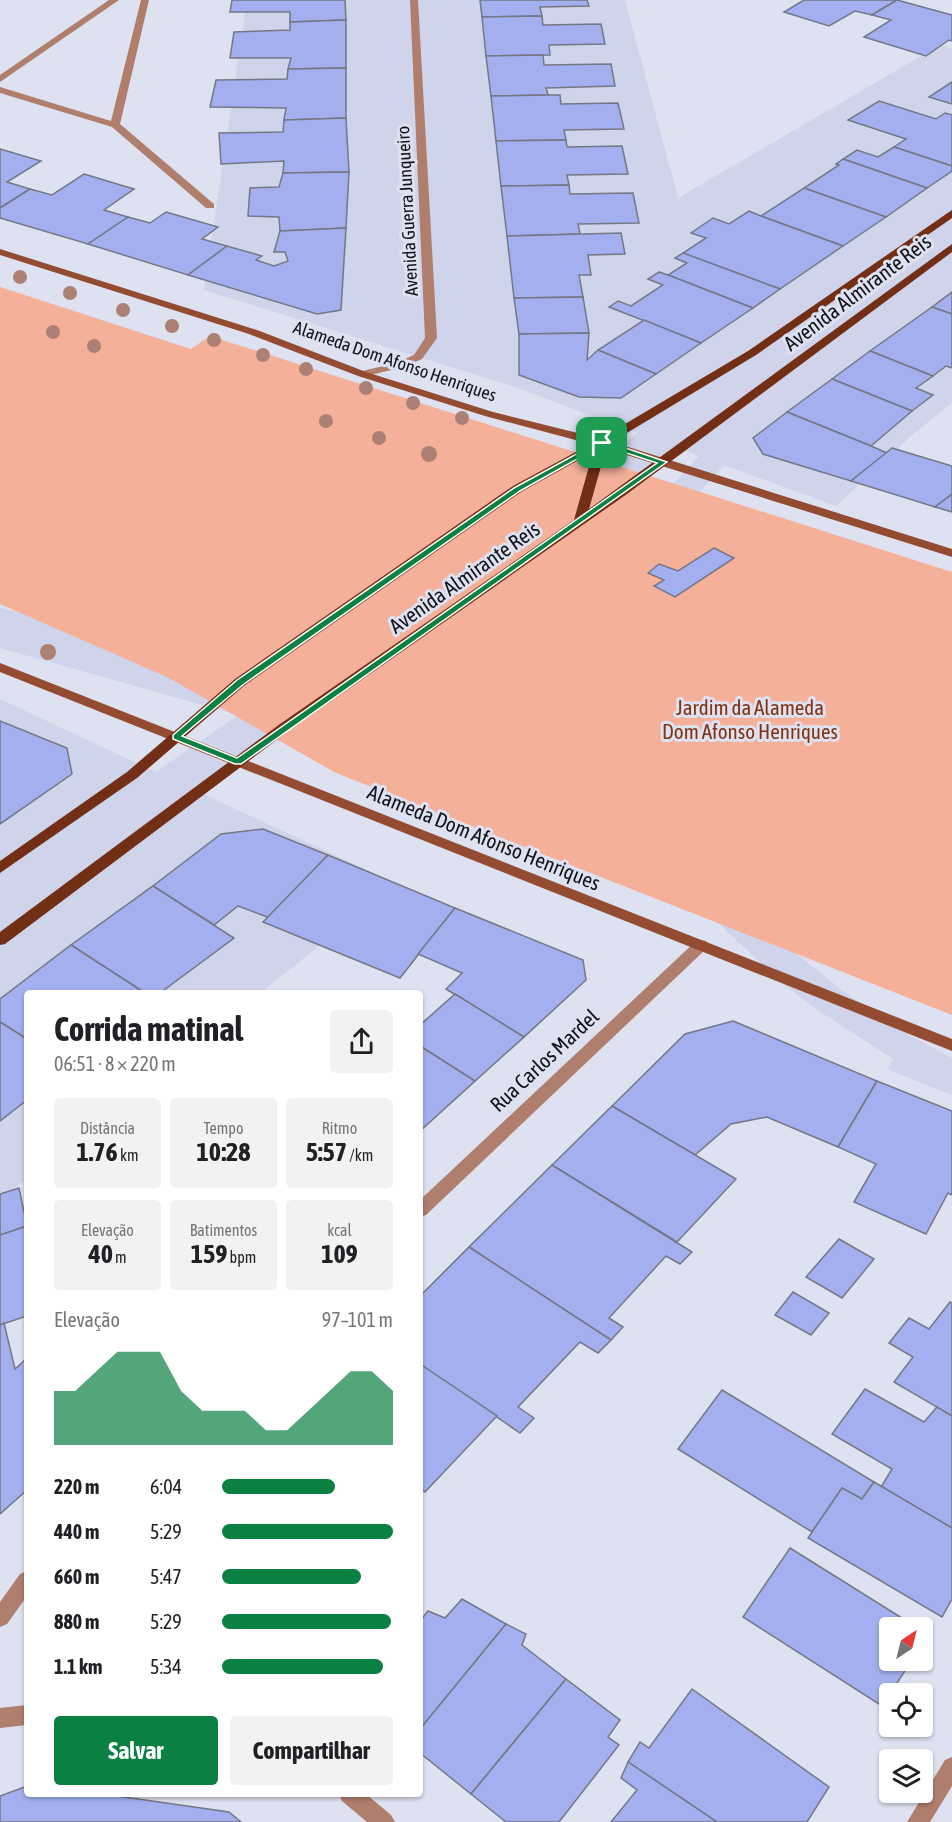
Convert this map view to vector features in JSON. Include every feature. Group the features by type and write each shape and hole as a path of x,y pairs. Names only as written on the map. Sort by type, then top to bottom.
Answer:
{"main road":[{"name":"Avenida Almirante Reis","path":"0,868 132,775 240,682 517,489 602,443 752,353 952,213"},
{"name":"Avenida Almirante Reis","path":"0,940 238,762 663,462 952,248"},
{"name":"Alameda Dom Afonso Henriques","path":"0,252 253,332 362,374 489,414 602,443 952,553"},
{"path":"580,520 602,443"},
{"name":"Alameda Dom Afonso Henriques","path":"0,667 952,1045"}],"street":[{"path":"0,79 115,0"},
{"path":"115,125 145,0"},
{"name":"Avenida Guerra Junqueiro","path":"362,374 400,365 418,357 431,338 414,0"},
{"path":"0,90 115,125 210,206"},
{"name":"Rua Carlos Mardel","path":"423,1207 701,945"},
{"path":"0,1618 24,1584"},
{"path":"0,1718 24,1715"},
{"path":"918,1822 952,1767"},
{"path":"353,1797 384,1822"}],"shaded area":[{"path":"247,0 625,0 678,198 940,45 952,49 952,403 918,430 836,506 724,465 690,502 770,933 846,993 905,1033 952,1058 952,1095 887,1069 893,1059 816,1009 776,978 715,920 286,728 199,792 397,884 264,990 24,990 24,1180 0,1200 0,699 156,772 238,715 0,648 0,608 297,673 638,433 512,386 204,290","holes":["676,447 699,456 657,502 352,681"]}],"green space":[{"name":"Jardim da Alameda Dom Afonso Henriques","path":"0,287 191,349 210,336 952,572 952,1015 336,773 167,677 0,604"}],"building":[{"path":"232,0 345,0 346,20 290,22 290,12 230,12"},
{"path":"480,0 587,0 589,6 540,7 542,16 482,17"},
{"path":"804,0 897,0 872,15 855,11 829,26 784,12"},
{"path":"897,0 952,15 952,41 949,40 926,56 864,37 891,20 872,15"},
{"path":"542,16 543,25 601,24 605,44 549,45 550,55 486,56 482,17"},
{"path":"346,20 346,68 288,69 291,58 230,58 234,32 290,30 290,22"},
{"path":"543,55 544,65 611,64 615,86 546,88 548,95 491,96 486,56"},
{"path":"346,68 346,118 284,120 286,108 210,107 216,80 287,79 288,69"},
{"path":"952,82 952,104 929,97"},
{"path":"560,95 561,104 618,103 624,129 564,130 566,140 496,141 491,96"},
{"path":"879,101 936,119 945,113 952,115 952,166 894,147 906,139 848,120"},
{"path":"346,118 349,172 283,173 284,161 221,164 219,133 283,132 284,120"},
{"path":"566,140 567,147 622,146 628,174 567,175 569,185 501,186 496,141"},
{"path":"894,147 952,166 952,171 927,188 843,159 857,150 878,157"},
{"path":"0,149 41,161 7,182 30,189 0,208"},
{"path":"843,159 927,188 886,217 804,188 839,165 836,164"},
{"path":"349,172 346,228 280,231 279,217 248,216 250,188 279,187 283,173"},
{"path":"84,174 134,189 104,210 128,217 88,244 0,218 0,208 30,189 52,195"},
{"path":"569,185 570,194 633,193 639,223 578,224 580,234 507,236 501,186"},
{"path":"804,188 886,217 843,246 761,216"},
{"path":"749,211 843,246 780,289 683,253 706,238 691,233 713,218 729,224"},
{"path":"166,212 218,227 202,239 227,246 188,275 88,244 128,217 150,223"},
{"path":"346,228 341,310 317,314 188,275 227,246 262,256 256,260 274,266 288,261 285,252 274,252 280,231"},
{"path":"621,233 625,254 588,255 591,275 579,275 583,297 514,298 507,236"},
{"path":"683,253 780,289 753,308 668,275 687,263 675,258"},
{"path":"659,272 753,308 701,343 609,307 618,301 631,306 663,285 648,279"},
{"path":"952,292 952,314 932,307"},
{"path":"583,297 589,333 519,334 514,298"},
{"path":"932,307 952,314 952,368 946,366 933,376 870,351"},
{"path":"644,320 701,343 656,374 598,350"},
{"path":"589,333 587,360 598,350 656,374 621,398 579,397 519,375 519,334"},
{"path":"870,351 933,376 916,388 933,395 912,411 832,379"},
{"path":"832,379 912,411 871,446 787,412"},
{"path":"787,412 887,453 851,481 763,454 753,438"},
{"path":"892,448 952,466 952,494 935,507 851,481"},
{"path":"952,494 952,512 935,507"},
{"path":"714,548 734,558 675,597 654,586 664,580 648,573 659,564 678,571"},
{"path":"0,721 67,748 72,774 0,824"},
{"path":"263,829 328,855 270,918 238,906 214,925 153,886 221,834"},
{"path":"328,855 455,908 400,978 263,922"},
{"path":"153,886 234,938 164,990 140,990 71,945"},
{"path":"455,908 583,960 586,980 524,1037 446,989 462,973 418,954"},
{"path":"71,945 140,990 24,990 24,1037 0,1022 0,999"},
{"path":"455,994 524,1037 475,1081 423,1048 423,1022"},
{"path":"733,1021 877,1081 838,1147 767,1117 731,1124 695,1155 612,1106 685,1034"},
{"path":"0,1022 24,1037 24,1102 0,1121"},
{"path":"423,1048 475,1081 423,1128"},
{"path":"877,1081 952,1111 952,1195 948,1193 926,1234 854,1202 876,1164 838,1147"},
{"path":"612,1106 736,1179 677,1242 552,1165"},
{"path":"552,1165 692,1252 680,1264 666,1256 609,1318 623,1327 611,1340 469,1247"},
{"path":"19,1188 24,1212 24,1227 0,1235 0,1194"},
{"path":"24,1227 24,1317 0,1325 0,1235"},
{"path":"839,1239 874,1259 842,1298 806,1277"},
{"path":"469,1247 611,1340 598,1353 580,1342 518,1407 534,1418 520,1433 423,1366 423,1293"},
{"path":"793,1292 829,1313 811,1335 775,1315"},
{"path":"950,1302 952,1303 952,1416 894,1382 913,1357 889,1343 909,1318 929,1329"},
{"path":"4,1323 15,1369 24,1361 24,1493 0,1514 0,1325"},
{"path":"423,1366 497,1416 425,1492 423,1490"},
{"path":"865,1389 924,1422 937,1407 952,1416 952,1528 881,1487 892,1469 832,1434"},
{"path":"722,1390 874,1482 862,1499 842,1488 812,1532 678,1449"},
{"path":"874,1482 952,1528 952,1599 942,1617 808,1538 842,1488 862,1499"},
{"path":"790,1548 900,1617 879,1617 879,1671 905,1671 897,1683 879,1683 879,1704 743,1617"},
{"path":"462,1599 506,1624 423,1725 423,1617 428,1611 445,1618"},
{"path":"506,1624 526,1634 522,1645 566,1679 471,1794 423,1755 423,1725"},
{"path":"566,1679 620,1720 608,1737 619,1745 559,1822 506,1822 471,1794"},
{"path":"692,1689 829,1787 807,1822 717,1822 628,1762 640,1742 649,1748"},
{"path":"628,1762 717,1822 611,1822 637,1790 621,1778"},
{"path":"24,1787 24,1797 124,1797 229,1812 241,1822 0,1822 0,1796"}],"route":[{"path":"602,443 663,462 238,762 176,737 240,682 517,489 602,443"}]}
